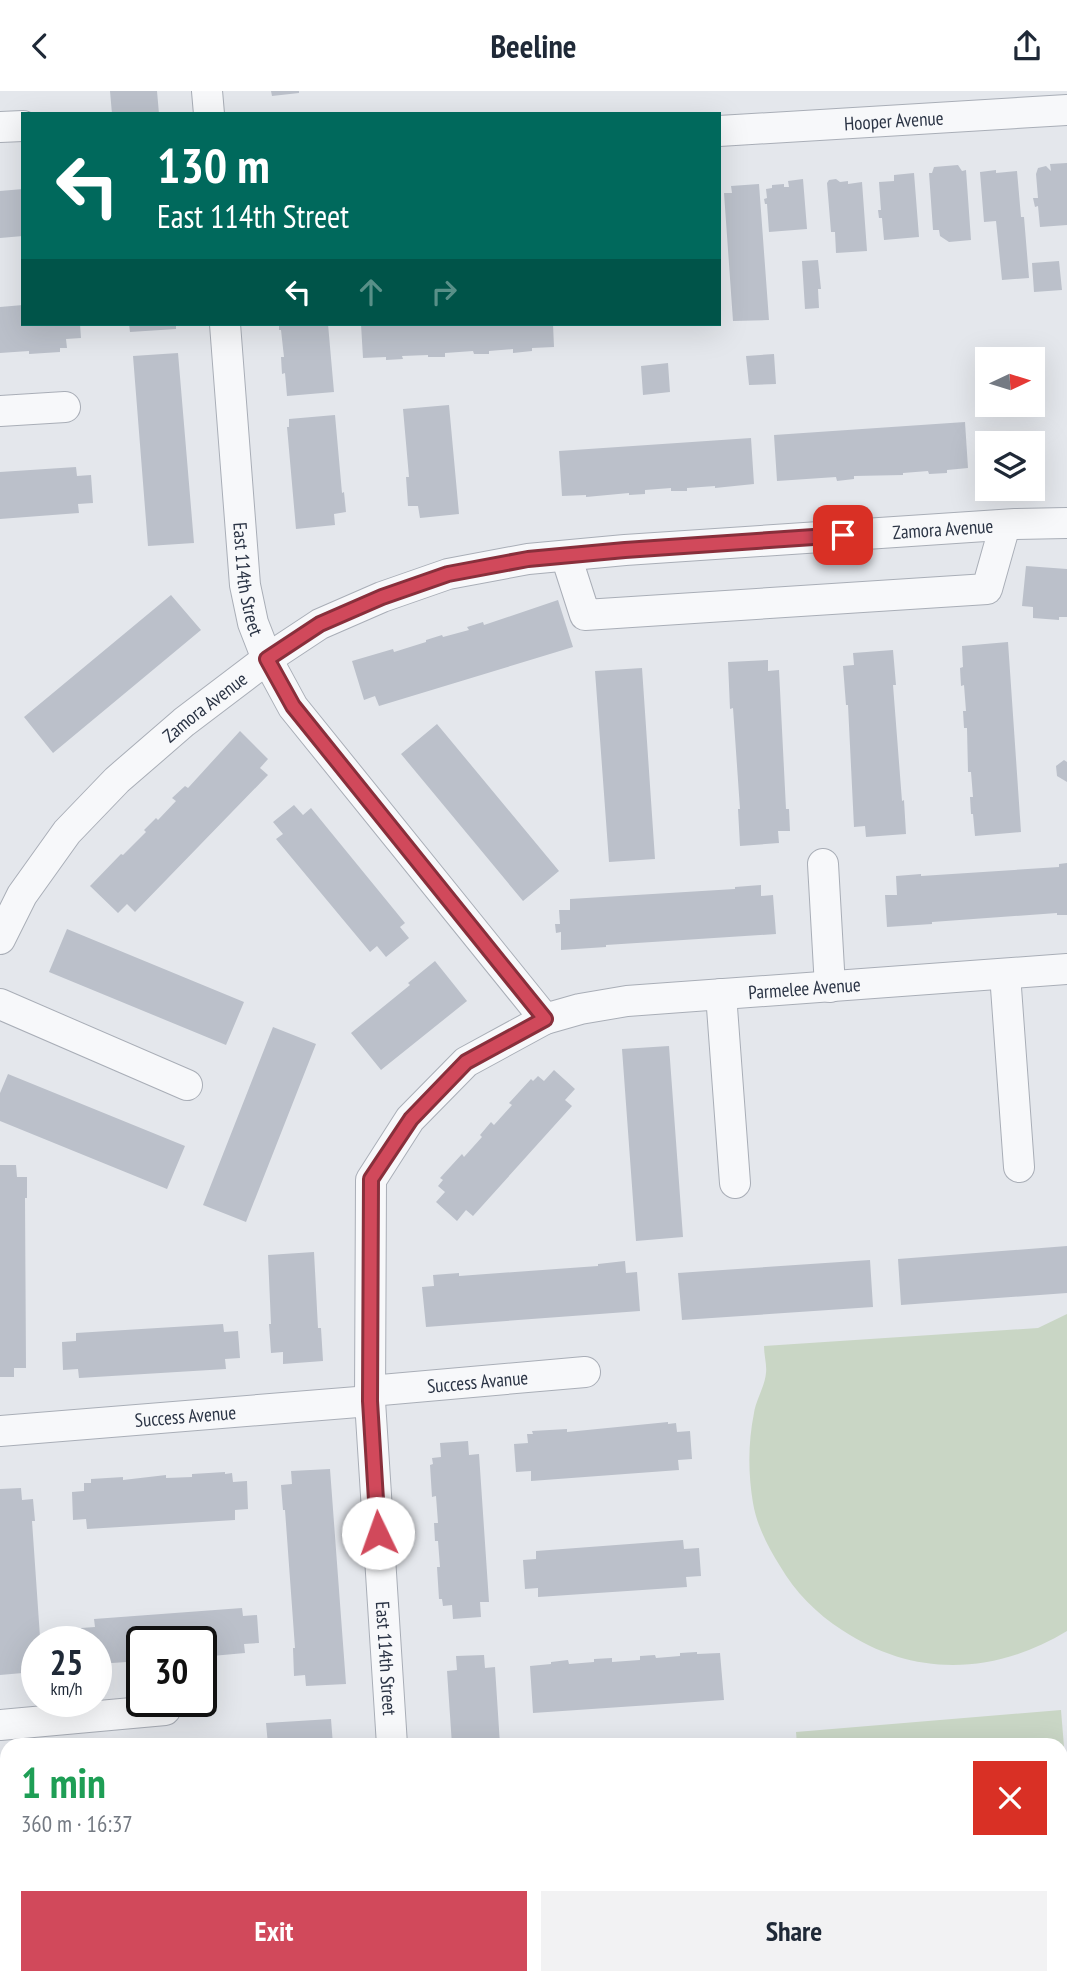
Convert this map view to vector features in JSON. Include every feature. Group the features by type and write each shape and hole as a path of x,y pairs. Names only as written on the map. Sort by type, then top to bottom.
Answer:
{"street":[{"path":"207,91 209,112"},
{"name":"Hooper Avenue","path":"721,131 1067,110"},
{"path":"0,127 21,126"},
{"name":"East 114th Street","path":"225,326 245,585 253,623 267,659 293,706 545,1019 466,1062 411,1119 371,1179 370,1396 391,1738"},
{"path":"0,411 65,407"},
{"name":"Zamora Avenue","path":"0,939 22,895 66,832 108,788 184,722 267,659 320,624 382,597 448,574 528,559 1006,524 1067,523"},
{"path":"566,556 585,615 987,589 1006,524"},
{"path":"823,864 830,986"},
{"name":"Parmelee Avenue","path":"545,1019 580,1009 627,1001 1067,969"},
{"path":"1004,974 1019,1167"},
{"path":"721,994 735,1183"},
{"path":"0,1004 187,1085"},
{"name":"Success Avanue","path":"370,1396 585,1372"},
{"name":"Success Avenue","path":"0,1431 370,1396"},
{"path":"0,1725 126,1714"}],"green space":[{"path":"1067,1314 1067,1631 1039,1646 1011,1656 983,1663 954,1665 897,1657 869,1646 824,1617 807,1602 786,1576 767,1544 753,1503 750,1447 755,1408 766,1373 764,1346 1038,1328"},
{"path":"1061,1710 1063,1738 796,1738 796,1732"}],"building":[{"path":"110,91 157,91 159,112 112,112"},
{"path":"271,91 299,91 299,93 272,96"},
{"path":"1067,163 1067,225 1040,227 1038,206 1035,207 1033,198 1038,198 1038,168 1046,166 1051,171 1050,164"},
{"path":"958,165 962,171 966,170 971,240 949,242 940,236 939,230 933,230 929,173 932,173 934,167"},
{"path":"996,170 996,173 1017,171 1029,278 1002,280 996,221 984,222 980,172"},
{"path":"914,173 919,237 884,240 882,218 879,218 878,210 881,210 879,182 894,181 894,175"},
{"path":"803,179 807,229 769,232 767,204 764,199 767,198 766,189 772,188 772,185 784,184 784,187 789,187 788,181"},
{"path":"836,179 840,182 848,181 848,184 862,182 867,251 836,253 835,232 831,232 827,183"},
{"path":"759,184 769,320 733,321 724,193 732,193 731,186"},
{"path":"21,189 21,236 0,238 0,191"},
{"path":"818,260 821,289 818,289 819,308 805,309 802,261"},
{"path":"1059,261 1062,290 1034,292 1032,263"},
{"path":"21,305 21,326 80,326 81,338 66,339 67,348 60,348 60,352 0,353 0,307"},
{"path":"129,326 176,326 176,329 130,332"},
{"path":"279,326 328,326 334,392 287,396 285,373 282,374 281,357 284,357"},
{"path":"361,326 553,326 554,347 532,348 532,351 513,353 513,349 474,354 473,351 445,353 445,357 402,356 403,359 386,360 386,357 363,358"},
{"path":"178,353 194,543 148,546 133,356"},
{"path":"774,354 776,384 749,385 746,356"},
{"path":"668,363 670,392 643,395 641,366"},
{"path":"449,405 459,514 420,518 418,506 408,506 406,477 409,477 403,409"},
{"path":"335,415 346,512 334,514 335,525 296,529 287,427 289,419"},
{"path":"965,422 968,468 947,470 947,473 929,474 928,471 903,475 854,476 854,479 837,481 836,477 777,481 774,435"},
{"path":"751,438 754,484 687,488 687,491 671,491 671,488 645,490 645,494 629,495 562,496 559,451"},
{"path":"76,467 77,476 91,475 93,503 78,504 79,513 0,519 0,472"},
{"path":"1026,566 1067,569 1067,617 1059,617 1059,620 1033,618 1033,607 1022,606"},
{"path":"171,595 201,630 53,753 24,717"},
{"path":"558,600 573,647 379,706 375,696 364,700 352,661 469,630 467,627 483,622 484,625"},
{"path":"1008,642 1021,832 975,836 971,814 970,797 973,797 971,772 968,772 967,728 964,728 964,685 961,686 962,646"},
{"path":"893,650 896,685 893,685 906,834 866,837 865,826 854,827 848,705 843,666 854,665 853,653"},
{"path":"768,660 768,671 779,670 786,809 789,809 790,831 778,831 779,843 740,846 740,809 728,662"},
{"path":"642,668 655,859 609,862 595,671"},
{"path":"437,724 559,871 523,901 401,754"},
{"path":"240,731 268,759 260,768 268,775 135,912 127,904 118,913 90,886 146,832 144,830 156,818 158,820 176,801 172,798 185,786 188,788"},
{"path":"1064,760 1067,762 1067,782 1057,776 1056,766"},
{"path":"294,805 303,815 311,808 405,923 400,927 409,938 386,957 377,946 370,952 276,839 283,834 273,822"},
{"path":"1067,863 1067,915 1057,913 887,927 885,895 897,895 896,876 1059,867 1059,864"},
{"path":"761,885 761,896 773,895 776,934 561,950 561,932 556,933 555,924 560,924 559,910 570,910 570,899"},
{"path":"67,929 244,1002 226,1045 49,972"},
{"path":"435,961 467,1001 381,1070 351,1033"},
{"path":"273,1027 316,1044 246,1222 203,1205"},
{"path":"669,1046 683,1237 636,1241 622,1049"},
{"path":"554,1070 575,1089 565,1100 572,1106 473,1216 466,1210 457,1221 436,1202 445,1192 438,1186 443,1180 440,1178 462,1154 464,1157 491,1122 494,1125 512,1105 509,1103 531,1079 533,1081 538,1076 544,1081"},
{"path":"8,1074 185,1146 167,1189 0,1121 0,1093"},
{"path":"0,1165 16,1165 17,1177 27,1177 26,1368 14,1368 14,1377 0,1377"},
{"path":"1067,1246 1067,1293 901,1305 898,1259"},
{"path":"314,1252 318,1328 321,1328 323,1361 283,1364 283,1352 271,1353 268,1255"},
{"path":"870,1260 873,1307 682,1320 678,1273"},
{"path":"625,1261 626,1273 637,1272 640,1311 426,1327 422,1287 434,1286 433,1275 459,1273 459,1276 598,1266"},
{"path":"223,1324 224,1332 238,1331 240,1358 225,1359 226,1369 79,1378 78,1369 63,1370 62,1342 76,1341 76,1333"},
{"path":"676,1423 677,1432 690,1431 692,1459 678,1460 679,1470 531,1481 531,1471 516,1472 514,1444 528,1443 527,1434 533,1434 532,1431 567,1429 567,1432"},
{"path":"468,1441 469,1455 479,1454 489,1602 480,1602 481,1617 453,1619 452,1605 443,1606 442,1599 439,1599 437,1567 440,1567 434,1523 438,1523 436,1496 432,1497 430,1465 433,1464 432,1458 441,1457 440,1443"},
{"path":"330,1469 346,1684 306,1686 305,1675 294,1676 295,1648 281,1485 292,1484 291,1471"},
{"path":"232,1473 233,1482 247,1481 248,1509 235,1510 235,1520 87,1529 86,1519 73,1520 72,1492 84,1491 84,1483 91,1483 91,1479 123,1477 123,1480 166,1475 166,1478 192,1477 192,1474"},
{"path":"21,1488 22,1500 33,1499 39,1626 21,1626 21,1673 0,1675 0,1489"},
{"path":"683,1540 684,1549 699,1548 701,1576 686,1577 687,1587 538,1597 538,1588 525,1589 523,1560 536,1559 536,1551"},
{"path":"242,1608 243,1616 257,1615 259,1643 244,1644 245,1653 217,1656 217,1626 126,1626 126,1662 112,1663 112,1626 95,1626 94,1619"},
{"path":"697,1652 720,1653 724,1700 533,1713 530,1666 568,1660 569,1664 594,1662 594,1659 612,1658 612,1662 640,1660 640,1656 655,1655 656,1658"},
{"path":"484,1655 485,1668 495,1667 500,1738 452,1738 447,1671 457,1670 456,1656"},
{"path":"331,1719 332,1738 267,1738 266,1723"}],"route":[{"path":"378,1533 370,1401 371,1179 411,1119 466,1062 545,1019 293,706 267,659 320,624 382,597 448,574 528,559 843,535"}]}
